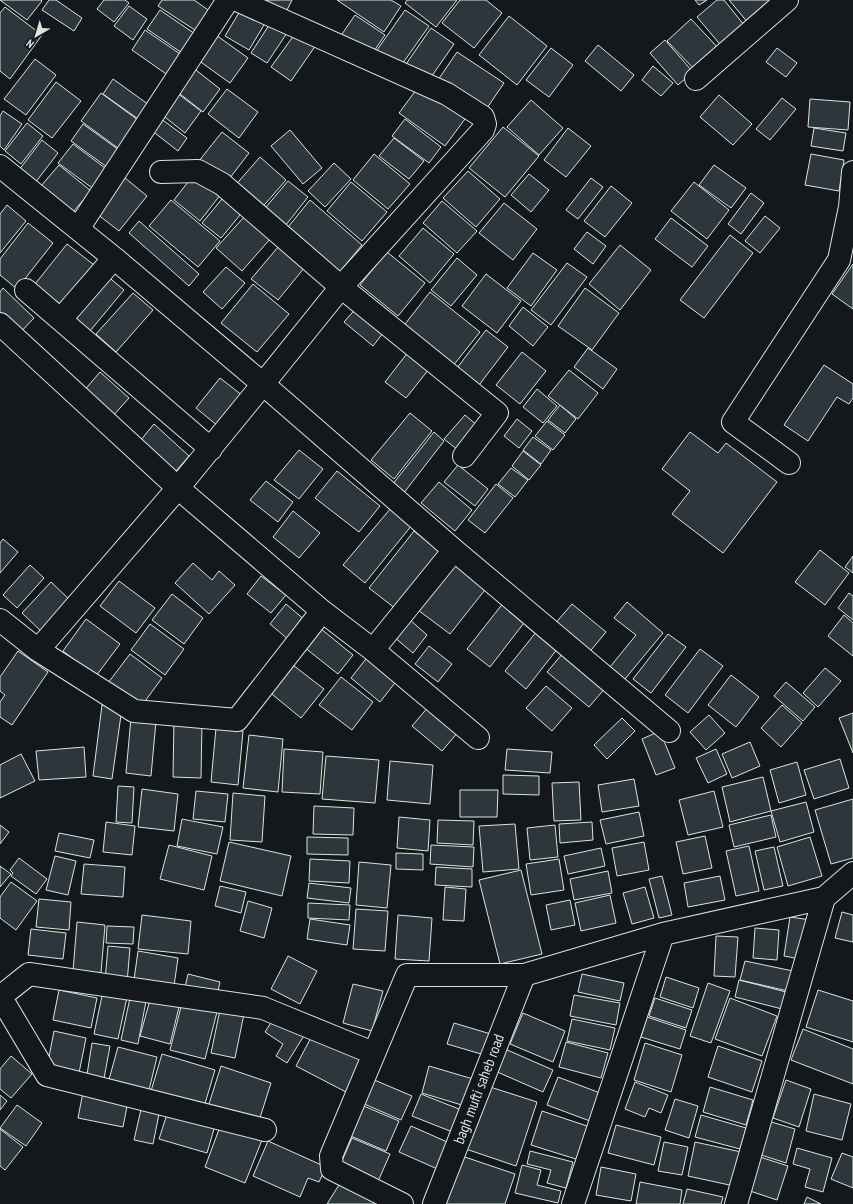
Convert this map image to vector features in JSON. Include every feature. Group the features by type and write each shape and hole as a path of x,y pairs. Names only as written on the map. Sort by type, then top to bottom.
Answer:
{"street":[{"path":"78,229 228,0"},
{"path":"38,650 211,449 341,287 486,124 483,117 447,94 237,0"},
{"path":"696,79 787,0"},
{"path":"0,166 114,258 263,384 454,550 669,731"},
{"path":"161,172 198,171 222,184 341,287 497,413 464,456"},
{"path":"789,463 732,422 839,260 852,208 853,172"},
{"path":"61,319 114,258"},
{"path":"26,290 211,449"},
{"path":"0,324 178,488 322,611 373,650 478,738"},
{"path":"373,650 454,550"},
{"path":"0,620 38,650 134,711 237,720 322,611"},
{"path":"402,1204 332,1169 331,1156 407,975 524,975 663,934 824,898 853,873"},
{"path":"736,1204 824,898"},
{"path":"573,1204 663,934"},
{"path":"265,1130 46,1075 0,997 29,974 263,1008 373,1053"},
{"name":"bagh mufti saheb road","path":"434,1204 524,975"}],"building":[{"path":"0,0 41,0 42,1 27,20"},
{"path":"49,0 56,0 82,18 74,31 42,10"},
{"path":"104,0 125,0 129,3 114,22 97,9"},
{"path":"162,0 194,0 211,12 198,32 158,6"},
{"path":"268,0 292,0 285,14 265,5"},
{"path":"337,0 391,0 401,6 384,32"},
{"path":"407,0 457,0 436,27 405,3"},
{"path":"460,0 486,0 502,13 474,48 442,23"},
{"path":"695,0 707,0 699,5"},
{"path":"717,0 724,0 748,30 724,49 697,17"},
{"path":"729,0 772,0 749,24"},
{"path":"129,6 147,19 133,40 114,26"},
{"path":"243,6 267,20 249,50 225,36"},
{"path":"5,7 42,35 10,79 0,71 0,13"},
{"path":"160,10 198,36 185,55 147,29"},
{"path":"405,10 429,26 398,70 375,53"},
{"path":"355,15 385,35 370,57 340,37"},
{"path":"509,16 547,46 517,85 479,55"},
{"path":"691,19 720,50 697,72 667,41"},
{"path":"271,22 287,33 267,63 251,53"},
{"path":"431,28 454,44 427,83 404,67"},
{"path":"145,30 186,58 172,78 132,50"},
{"path":"297,31 316,45 291,81 271,67"},
{"path":"216,35 248,58 230,83 198,60"},
{"path":"665,40 693,72 678,85 650,53"},
{"path":"598,45 634,75 621,91 585,61"},
{"path":"551,48 573,65 549,97 526,80"},
{"path":"777,48 797,63 786,77 766,62"},
{"path":"457,52 504,83 485,111 438,80"},
{"path":"35,59 56,75 26,115 4,99"},
{"path":"653,66 673,83 661,96 642,80"},
{"path":"192,67 220,89 203,112 175,90"},
{"path":"113,79 152,107 141,121 103,94"},
{"path":"56,82 81,101 52,138 28,120"},
{"path":"419,86 465,119 445,146 399,113"},
{"path":"227,89 258,112 239,138 208,114"},
{"path":"101,93 142,123 122,151 81,121"},
{"path":"177,93 201,111 185,133 161,114"},
{"path":"719,95 752,124 733,145 700,117"},
{"path":"782,98 796,109 770,140 756,129"},
{"path":"810,99 850,102 848,130 808,127"},
{"path":"531,100 563,128 539,155 507,127"},
{"path":"3,111 22,124 4,150 0,146 0,116"},
{"path":"160,118 187,138 178,151 151,130"},
{"path":"405,119 441,147 429,163 392,136"},
{"path":"27,123 43,136 21,164 5,151"},
{"path":"83,124 123,153 111,170 71,141"},
{"path":"503,127 539,156 505,197 469,168"},
{"path":"568,128 591,146 566,177 544,160"},
{"path":"814,128 846,133 843,151 811,146"},
{"path":"290,130 322,168 303,184 271,146"},
{"path":"222,132 249,153 226,183 199,161"},
{"path":"394,138 424,161 409,179 379,156"},
{"path":"42,140 58,153 35,183 19,170"},
{"path":"73,144 109,171 95,190 58,163"},
{"path":"374,154 410,184 388,209 353,180"},
{"path":"811,154 844,160 839,191 805,185"},
{"path":"260,157 286,180 259,211 233,188"},
{"path":"334,163 351,179 325,207 308,191"},
{"path":"59,165 91,191 73,212 41,186"},
{"path":"714,165 746,188 731,208 699,185"},
{"path":"468,171 500,199 476,227 443,198"},
{"path":"195,173 221,194 200,221 174,200"},
{"path":"529,174 549,190 531,212 511,195"},
{"path":"125,178 147,196 119,231 97,214"},
{"path":"591,178 603,187 578,219 566,210"},
{"path":"288,181 308,197 282,230 261,213"},
{"path":"351,182 387,212 362,241 327,211"},
{"path":"694,182 729,210 707,239 671,211"},
{"path":"611,186 632,203 605,237 584,221"},
{"path":"227,193 245,209 221,238 202,223"},
{"path":"751,193 764,203 741,234 728,224"},
{"path":"171,200 220,241 198,267 149,226"},
{"path":"310,200 362,245 336,276 284,232"},
{"path":"442,201 477,231 457,253 423,223"},
{"path":"504,203 537,229 513,260 479,233"},
{"path":"7,205 26,221 0,253 0,214"},
{"path":"245,216 271,238 242,271 216,248"},
{"path":"765,216 780,228 760,253 745,241"},
{"path":"671,218 708,246 692,267 655,239"},
{"path":"139,221 199,274 189,286 129,233"},
{"path":"28,223 53,243 17,289 0,275 0,259"},
{"path":"423,228 454,254 430,283 399,256"},
{"path":"587,232 606,246 593,264 574,249"},
{"path":"730,235 753,253 704,318 680,300"},
{"path":"284,240 309,262 278,300 251,279"},
{"path":"67,244 98,268 66,309 35,284"},
{"path":"620,245 651,270 620,310 589,284"},
{"path":"387,252 425,283 398,316 360,285"},
{"path":"533,253 557,270 531,306 507,288"},
{"path":"457,258 477,275 451,306 431,290"},
{"path":"567,263 587,277 551,325 531,310"},
{"path":"853,264 853,309 832,294"},
{"path":"226,267 245,283 222,309 203,292"},
{"path":"486,274 521,301 497,333 462,306"},
{"path":"106,275 124,290 90,331 73,316"},
{"path":"253,284 289,314 257,352 221,323"},
{"path":"3,288 34,318 17,336 0,320 0,292"},
{"path":"585,288 619,313 592,350 558,326"},
{"path":"430,292 480,332 452,367 402,328"},
{"path":"133,293 153,310 116,352 96,334"},
{"path":"359,305 387,328 373,346 344,322"},
{"path":"523,307 548,327 533,346 509,326"},
{"path":"486,330 508,347 476,389 454,372"},
{"path":"412,347 433,364 406,398 385,382"},
{"path":"588,348 617,369 603,389 574,367"},
{"path":"522,352 546,371 520,404 496,385"},
{"path":"824,365 853,384 853,398 849,404 837,397 808,441 784,425"},
{"path":"569,370 598,393 578,419 548,396"},
{"path":"100,372 129,398 112,417 83,392"},
{"path":"220,378 243,396 218,426 196,408"},
{"path":"537,389 557,406 543,423 523,407"},
{"path":"560,405 576,419 565,433 548,420"},
{"path":"410,413 432,431 394,479 371,460"},
{"path":"465,415 478,426 458,450 444,439"},
{"path":"517,419 532,431 519,448 504,436"},
{"path":"547,421 565,435 553,450 535,436"},
{"path":"154,424 189,456 175,472 140,441"},
{"path":"434,432 444,441 403,494 392,485"},
{"path":"690,432 718,453 726,443 777,482 723,553 672,514 690,491 662,469"},
{"path":"533,437 551,450 541,464 523,450"},
{"path":"299,450 323,469 299,499 274,480"},
{"path":"523,451 541,465 529,480 512,466"},
{"path":"458,465 488,489 475,506 444,482"},
{"path":"511,468 528,480 515,497 498,484"},
{"path":"337,471 380,506 359,532 315,498"},
{"path":"266,481 293,502 278,522 250,500"},
{"path":"439,482 472,510 455,531 421,503"},
{"path":"496,484 513,498 485,533 468,520"},
{"path":"391,508 412,525 365,583 343,565"},
{"path":"293,511 320,533 299,558 273,537"},
{"path":"414,531 441,553 396,609 369,588"},
{"path":"3,539 18,552 0,573 0,543"},
{"path":"820,550 849,573 825,605 795,582"},
{"path":"853,556 853,573 845,567"},
{"path":"456,561 488,586 450,634 418,610"},
{"path":"193,563 212,580 219,571 235,585 209,614 175,583"},
{"path":"30,565 44,578 17,608 3,595"},
{"path":"261,576 286,595 271,613 247,594"},
{"path":"119,581 155,608 136,633 100,606"},
{"path":"51,582 72,602 43,633 22,613"},
{"path":"849,593 853,596 853,620 838,608"},
{"path":"172,594 203,618 184,644 152,620"},
{"path":"504,602 527,619 490,667 467,649"},
{"path":"627,602 663,633 625,679 610,667 636,635 614,618"},
{"path":"286,604 306,621 289,640 270,624"},
{"path":"572,604 606,632 587,655 553,626"},
{"path":"844,615 853,623 853,656 828,636"},
{"path":"86,619 120,644 96,676 63,651"},
{"path":"409,619 427,635 413,653 394,637"},
{"path":"150,624 184,649 165,675 131,650"},
{"path":"320,628 353,655 338,674 304,647"},
{"path":"537,631 558,648 526,689 505,671"},
{"path":"668,634 686,647 651,693 633,679"},
{"path":"429,646 452,664 438,682 415,664"},
{"path":"700,649 723,666 688,713 665,695"},
{"path":"18,651 48,672 12,725 0,717 0,702 5,695 0,691 0,677"},
{"path":"564,652 606,687 589,707 547,672"},
{"path":"130,654 162,678 140,708 108,683"},
{"path":"369,655 398,679 380,702 351,678"},
{"path":"289,662 324,689 301,718 267,690"},
{"path":"825,668 841,681 818,707 803,693"},
{"path":"731,675 759,697 736,727 708,705"},
{"path":"341,677 373,702 352,730 319,705"},
{"path":"786,682 815,707 803,721 774,696"},
{"path":"546,686 572,708 552,731 526,708"},
{"path":"102,705 122,708 112,779 93,776"},
{"path":"782,705 802,723 781,747 761,728"},
{"path":"429,706 459,731 442,751 412,726"},
{"path":"853,713 853,753 839,718"},
{"path":"709,715 725,733 706,750 690,732"},
{"path":"131,718 156,721 151,776 126,773"},
{"path":"622,718 635,731 607,759 594,745"},
{"path":"174,720 202,721 201,778 173,777"},
{"path":"216,728 243,731 238,785 211,782"},
{"path":"660,731 675,768 656,775 642,739"},
{"path":"249,735 283,739 278,792 243,788"},
{"path":"750,742 760,766 732,778 722,754"},
{"path":"84,747 86,777 39,780 36,751"},
{"path":"284,749 323,752 320,794 282,792"},
{"path":"507,749 552,752 550,773 505,770"},
{"path":"716,749 727,774 708,783 696,758"},
{"path":"21,754 35,781 0,798 0,765"},
{"path":"326,756 379,760 375,803 322,799"},
{"path":"840,759 849,788 814,799 804,770"},
{"path":"390,761 433,765 430,804 387,800"},
{"path":"797,762 806,795 779,803 770,770"},
{"path":"503,775 539,776 539,795 503,794"},
{"path":"763,777 771,811 730,822 722,787"},
{"path":"634,779 639,806 602,812 598,785"},
{"path":"579,782 581,820 554,821 552,783"},
{"path":"118,786 134,787 132,823 116,822"},
{"path":"142,789 178,794 174,831 138,827"},
{"path":"460,790 498,790 497,817 460,817"},
{"path":"196,791 228,794 225,822 193,819"},
{"path":"714,791 723,827 688,835 679,800"},
{"path":"233,793 265,796 262,842 230,840"},
{"path":"853,799 853,858 831,864 815,810"},
{"path":"806,802 814,832 780,842 771,811"},
{"path":"314,806 354,808 353,835 313,834"},
{"path":"639,812 644,836 606,844 600,820"},
{"path":"771,815 776,837 734,847 729,825"},
{"path":"399,817 430,820 428,851 397,848"},
{"path":"182,819 223,827 217,854 177,846"},
{"path":"438,820 474,821 473,845 437,843"},
{"path":"106,822 135,826 132,855 103,852"},
{"path":"592,822 593,840 560,843 559,824"},
{"path":"515,824 519,869 483,872 479,826"},
{"path":"0,825 9,832 0,844"},
{"path":"555,825 558,857 530,860 527,828"},
{"path":"59,833 94,840 90,858 55,851"},
{"path":"705,836 712,868 683,874 676,842"},
{"path":"307,837 348,838 348,855 307,854"},
{"path":"810,837 822,876 788,886 777,847"},
{"path":"229,842 291,856 282,896 220,881"},
{"path":"644,842 649,870 617,876 612,848"},
{"path":"169,845 212,856 204,890 160,879"},
{"path":"431,845 474,847 473,867 430,864"},
{"path":"749,846 759,891 736,896 726,851"},
{"path":"774,847 783,886 764,890 755,851"},
{"path":"601,848 605,866 568,874 564,856"},
{"path":"396,853 423,854 423,870 396,869"},
{"path":"55,856 76,861 68,895 46,890"},
{"path":"19,858 47,879 36,894 11,876 13,873 10,870"},
{"path":"310,859 350,861 349,883 309,881"},
{"path":"559,859 564,890 531,895 526,864"},
{"path":"359,862 391,865 387,908 356,905"},
{"path":"84,864 125,867 123,897 81,894"},
{"path":"0,866 11,874 0,887"},
{"path":"436,867 472,869 472,887 435,885"},
{"path":"521,870 542,954 500,964 479,880"},
{"path":"608,871 612,893 574,900 570,879"},
{"path":"662,876 672,915 659,918 649,879"},
{"path":"720,876 725,900 688,907 684,883"},
{"path":"11,882 37,901 16,930 0,918 0,897"},
{"path":"309,883 351,888 349,903 307,898"},
{"path":"220,886 246,892 241,913 215,906"},
{"path":"445,887 466,889 464,921 443,920"},
{"path":"645,887 654,918 632,924 623,893"},
{"path":"610,895 616,923 581,931 575,903"},
{"path":"39,899 71,902 69,930 36,927"},
{"path":"570,900 575,925 551,930 546,905"},
{"path":"248,901 272,908 264,938 240,931"},
{"path":"308,903 350,905 349,920 308,918"},
{"path":"356,909 388,911 385,951 353,949"},
{"path":"842,912 853,915 853,942 835,938"},
{"path":"142,915 191,921 188,954 138,949"},
{"path":"398,915 432,918 429,961 395,959"},
{"path":"790,917 811,920 805,960 784,956"},
{"path":"310,919 350,925 347,945 307,939"},
{"path":"77,922 105,925 101,973 73,971"},
{"path":"107,926 134,927 133,944 106,943"},
{"path":"755,928 779,930 777,960 753,958"},
{"path":"31,929 66,933 63,959 28,955"},
{"path":"716,936 738,937 735,977 714,976"},
{"path":"108,946 130,948 127,983 105,981"},
{"path":"138,951 178,958 173,993 133,987"},
{"path":"288,956 317,971 300,1004 271,989"},
{"path":"745,961 793,971 788,991 740,980"},
{"path":"188,974 220,982 216,1000 184,992"},
{"path":"582,974 624,983 620,1001 578,992"},
{"path":"666,977 699,988 693,1008 660,997"},
{"path":"739,980 790,993 786,1010 735,997"},
{"path":"708,983 730,991 711,1043 690,1036"},
{"path":"353,984 383,991 372,1031 343,1023"},
{"path":"59,990 97,998 91,1028 53,1020"},
{"path":"818,990 853,1001 853,1042 806,1027"},
{"path":"103,991 127,997 118,1039 94,1034"},
{"path":"574,995 620,1003 616,1025 570,1016"},
{"path":"130,998 146,1001 138,1044 121,1040"},
{"path":"655,998 692,1010 686,1028 649,1016"},
{"path":"730,998 777,1016 762,1056 715,1039"},
{"path":"150,1000 179,1007 170,1044 140,1036"},
{"path":"182,1003 217,1012 205,1059 170,1050"},
{"path":"221,1005 245,1009 235,1058 211,1053"},
{"path":"523,1013 565,1031 553,1062 510,1044"},
{"path":"276,1015 305,1034 287,1063 276,1056 283,1044 265,1032"},
{"path":"647,1017 686,1030 680,1049 641,1037"},
{"path":"572,1019 615,1028 610,1050 567,1041"},
{"path":"454,1023 494,1035 488,1056 447,1044"},
{"path":"803,1029 853,1049 853,1084 791,1060"},
{"path":"315,1030 365,1056 346,1092 296,1066"},
{"path":"54,1031 86,1038 79,1073 47,1067"},
{"path":"566,1042 608,1053 601,1078 559,1067"},
{"path":"92,1043 110,1046 103,1084 86,1081"},
{"path":"645,1043 682,1055 671,1092 634,1080"},
{"path":"718,1046 762,1061 752,1092 708,1077"},
{"path":"118,1047 157,1057 148,1094 108,1083"},
{"path":"505,1049 553,1070 543,1092 495,1071"},
{"path":"162,1054 215,1070 204,1107 151,1091"},
{"path":"11,1056 32,1074 11,1098 0,1089 0,1069"},
{"path":"221,1066 271,1083 258,1124 208,1107"},
{"path":"429,1066 473,1079 465,1106 422,1093"},
{"path":"558,1077 600,1093 590,1121 547,1105"},
{"path":"372,1079 412,1096 401,1120 362,1103"},
{"path":"786,1080 811,1089 799,1127 773,1118"},
{"path":"635,1082 668,1095 661,1113 649,1108 645,1117 625,1109"},
{"path":"487,1086 537,1102 516,1166 466,1149"},
{"path":"710,1087 753,1100 746,1125 703,1112"},
{"path":"83,1092 128,1101 123,1127 78,1118"},
{"path":"421,1094 464,1111 455,1133 412,1116"},
{"path":"814,1094 851,1104 842,1140 806,1131"},
{"path":"0,1095 7,1101 0,1110"},
{"path":"675,1099 698,1106 689,1138 665,1130"},
{"path":"359,1104 399,1121 386,1151 346,1134"},
{"path":"17,1105 42,1123 26,1146 0,1128"},
{"path":"142,1105 160,1109 153,1144 134,1140"},
{"path":"169,1108 216,1122 207,1153 159,1139"},
{"path":"542,1111 590,1127 579,1160 531,1145"},
{"path":"701,1115 746,1128 740,1149 695,1137"},
{"path":"768,1121 795,1129 786,1163 758,1154"},
{"path":"221,1124 262,1140 245,1183 205,1167"},
{"path":"616,1125 661,1137 654,1165 608,1153"},
{"path":"411,1126 454,1145 442,1171 399,1152"},
{"path":"0,1129 23,1147 5,1170 0,1166"},
{"path":"352,1138 390,1154 376,1186 338,1170"},
{"path":"268,1141 326,1167 319,1182 308,1178 300,1197 253,1176"},
{"path":"664,1142 688,1147 682,1175 658,1171"},
{"path":"695,1142 741,1152 734,1186 688,1176"},
{"path":"797,1148 832,1158 823,1192 805,1187 810,1169 793,1164"},
{"path":"530,1151 573,1162 566,1188 547,1183 551,1170 527,1164"},
{"path":"842,1153 853,1157 853,1188 831,1179"},
{"path":"459,1155 515,1174 505,1204 443,1204"},
{"path":"760,1157 788,1166 777,1200 750,1191"},
{"path":"522,1165 541,1170 537,1185 561,1191 558,1203 515,1193"},
{"path":"601,1167 636,1174 631,1201 596,1195"},
{"path":"344,1177 388,1204 327,1204"},
{"path":"640,1182 682,1190 680,1204 636,1204"},
{"path":"687,1189 723,1197 721,1204 683,1204"},
{"path":"807,1197 821,1204 804,1204"}]}
